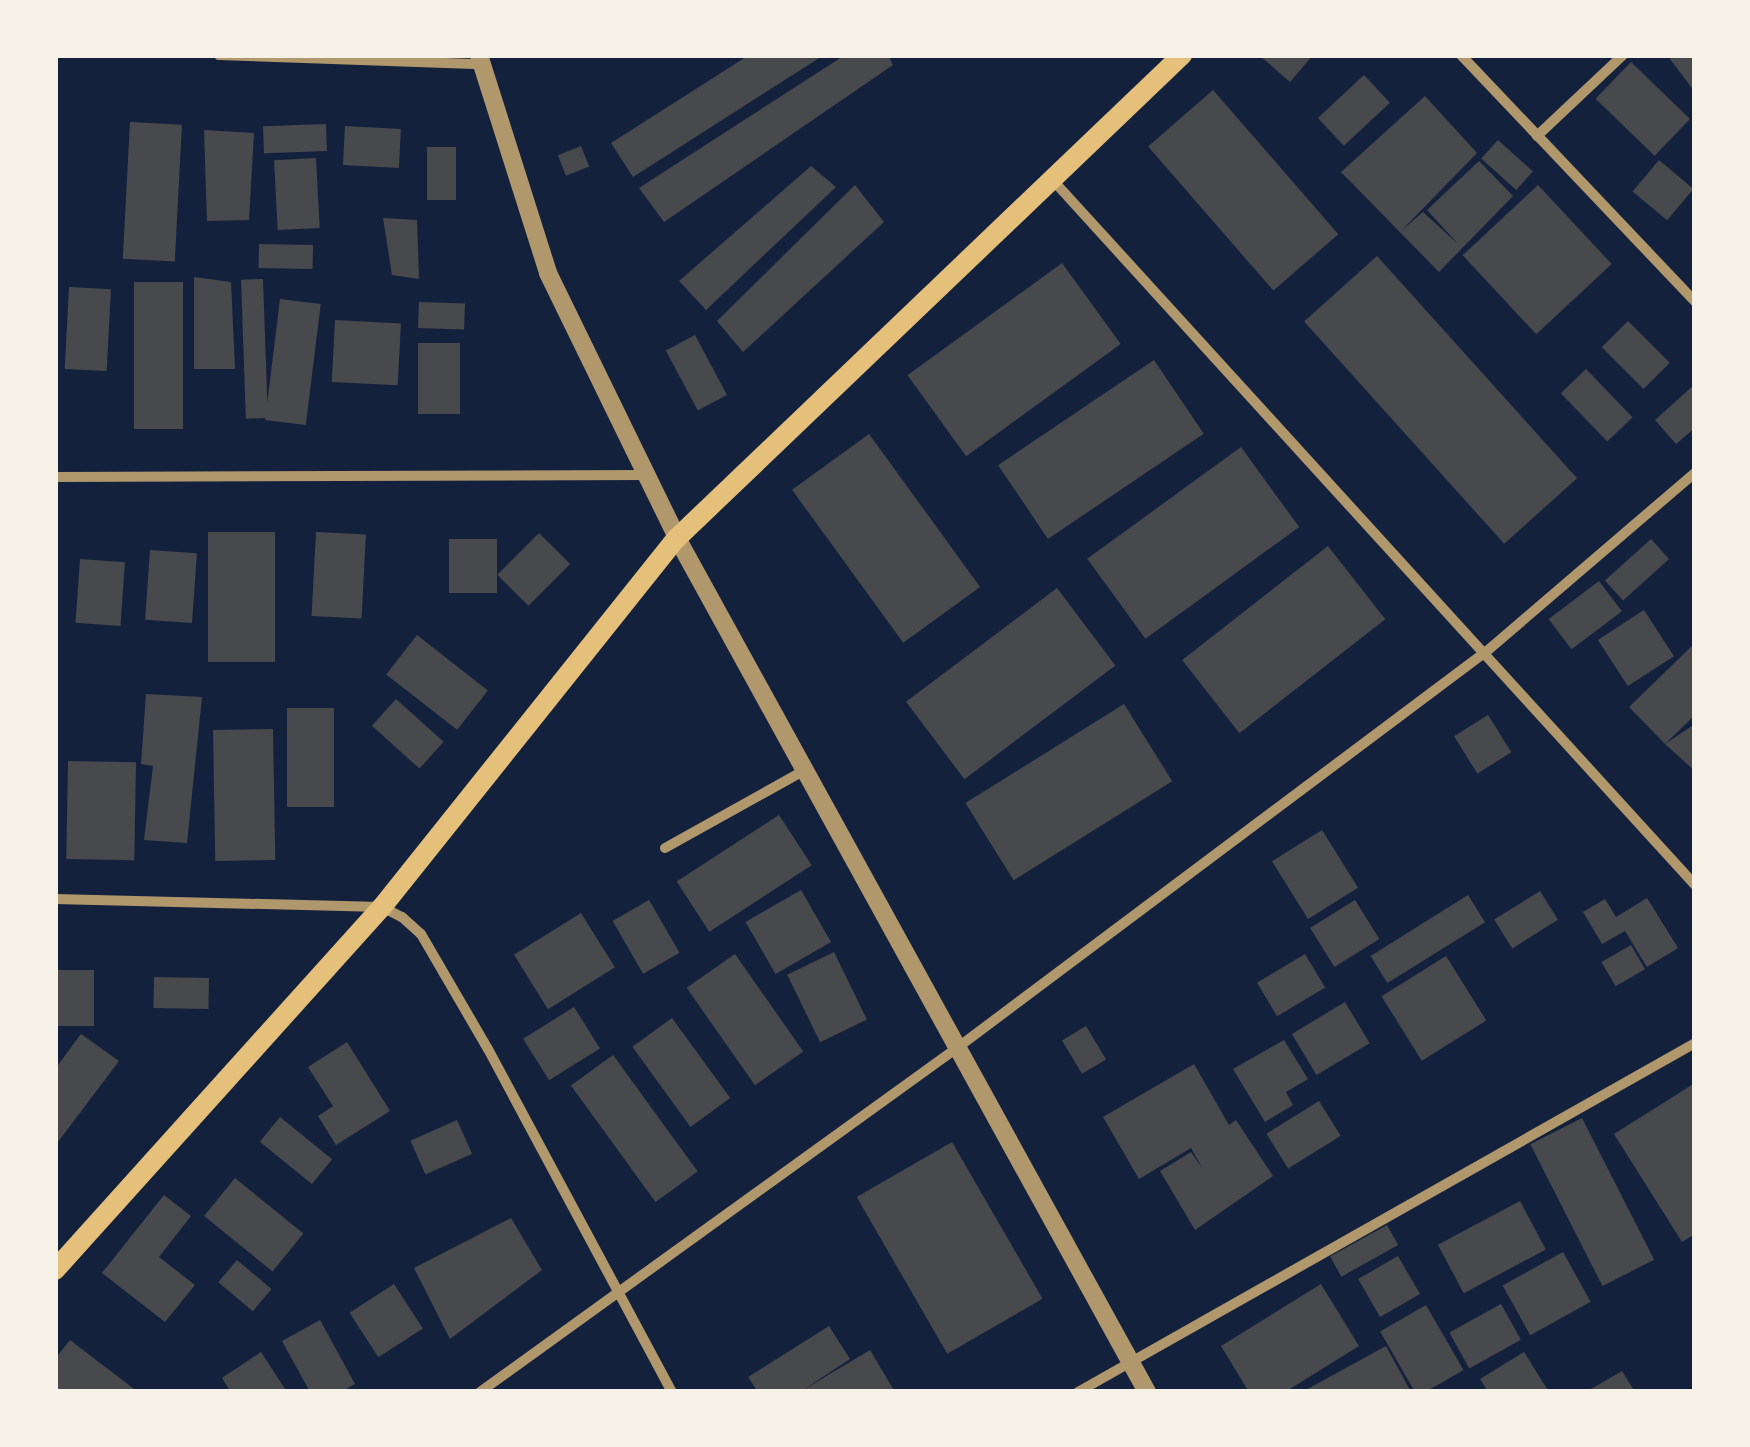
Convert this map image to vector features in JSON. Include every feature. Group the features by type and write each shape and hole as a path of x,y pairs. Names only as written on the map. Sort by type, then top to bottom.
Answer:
{"main road":[{"path":"55,1270 382,907 677,538 1050,176 1182,55"}],"street":[{"path":"220,55 480,60 548,273 677,538 1147,1392"},
{"path":"1461,55 1695,302"},
{"path":"1537,136 1623,55"},
{"path":"1050,176 1487,651 1695,885"},
{"path":"480,1392 957,1048 1487,651 1695,473"},
{"path":"55,477 648,475"},
{"path":"666,848 805,770"},
{"path":"55,899 382,907 420,934 672,1392"},
{"path":"1078,1392 1695,1043"}],"building":[{"path":"749,55 824,55 633,177 611,143"},
{"path":"845,55 888,55 893,65 664,222 639,188"},
{"path":"1259,55 1313,55 1290,82"},
{"path":"1675,55 1695,55 1695,92 1670,59"},
{"path":"1631,62 1690,119 1655,156 1596,99"},
{"path":"1364,75 1390,103 1344,146 1318,118"},
{"path":"1213,90 1338,234 1273,291 1148,146"},
{"path":"1425,96 1477,153 1401,231 1423,212 1459,245 1427,210 1479,161 1513,196 1439,272 1341,172"},
{"path":"130,122 182,125 175,262 123,259"},
{"path":"326,124 327,151 264,153 263,126"},
{"path":"345,126 401,129 399,168 343,165"},
{"path":"204,130 254,133 249,220 207,221"},
{"path":"1498,140 1533,171 1516,190 1481,159"},
{"path":"581,146 589,166 566,176 558,155"},
{"path":"427,147 456,147 456,200 427,200"},
{"path":"316,158 320,228 278,230 274,160"},
{"path":"1659,160 1693,189 1667,220 1633,191"},
{"path":"811,166 836,187 706,310 679,281"},
{"path":"855,185 884,222 743,352 717,321"},
{"path":"1538,185 1612,264 1536,334 1463,255"},
{"path":"383,218 417,220 419,279 392,275"},
{"path":"259,244 313,245 313,269 259,268"},
{"path":"1377,256 1577,478 1504,544 1304,322"},
{"path":"1062,263 1121,344 966,456 907,375"},
{"path":"194,277 231,282 235,369 194,369"},
{"path":"263,279 268,418 246,419 241,280"},
{"path":"134,282 183,282 183,429 134,429"},
{"path":"69,287 111,289 107,371 65,369"},
{"path":"280,299 321,304 306,425 265,420"},
{"path":"419,302 465,304 464,330 418,328"},
{"path":"335,320 401,323 398,385 332,382"},
{"path":"1628,321 1670,363 1644,389 1602,347"},
{"path":"695,335 727,395 698,411 666,350"},
{"path":"418,343 460,343 460,414 418,414"},
{"path":"1154,360 1204,434 1048,539 998,465"},
{"path":"1586,369 1633,417 1607,442 1561,393"},
{"path":"1695,384 1695,428 1676,444 1655,420"},
{"path":"869,434 980,587 903,643 792,490"},
{"path":"1241,447 1299,527 1145,639 1087,559"},
{"path":"208,532 275,532 275,662 208,662"},
{"path":"316,532 366,535 362,619 312,616"},
{"path":"539,533 570,564 528,606 497,575"},
{"path":"449,539 497,539 497,593 449,593"},
{"path":"1651,539 1669,559 1623,601 1605,580"},
{"path":"1328,546 1385,619 1239,733 1182,660"},
{"path":"150,550 197,553 192,623 145,620"},
{"path":"80,559 125,562 120,626 76,623"},
{"path":"1599,581 1622,611 1572,649 1549,619"},
{"path":"1057,588 1115,665 964,779 906,702"},
{"path":"1644,610 1674,656 1628,686 1598,640"},
{"path":"417,635 488,690 457,730 386,674"},
{"path":"1695,643 1695,715 1665,744 1629,707"},
{"path":"146,694 202,697 187,843 144,840 153,766 141,764"},
{"path":"396,699 444,742 419,769 372,726"},
{"path":"1124,704 1172,781 1014,880 965,803"},
{"path":"287,708 334,708 334,807 287,807"},
{"path":"1488,715 1511,752 1477,774 1454,736"},
{"path":"1695,724 1695,771 1665,744"},
{"path":"273,729 275,860 215,861 213,730"},
{"path":"68,761 136,762 134,860 66,859"},
{"path":"779,815 812,865 709,932 677,881"},
{"path":"1322,830 1358,888 1308,919 1272,861"},
{"path":"801,890 831,942 776,974 746,922"},
{"path":"1540,891 1558,920 1512,948 1494,920"},
{"path":"1468,895 1485,922 1387,983 1370,956"},
{"path":"1647,898 1678,948 1647,967 1625,931 1602,944 1583,912 1605,899 1616,917"},
{"path":"649,900 680,953 643,974 613,921"},
{"path":"1355,900 1379,939 1334,967 1310,928"},
{"path":"581,913 615,967 548,1009 514,955"},
{"path":"1631,945 1645,969 1616,986 1602,962"},
{"path":"834,952 867,1019 820,1042 787,975"},
{"path":"735,954 803,1051 755,1085 687,988"},
{"path":"1305,954 1325,987 1277,1016 1257,983"},
{"path":"1446,956 1486,1020 1422,1061 1382,996"},
{"path":"55,970 94,970 94,1026 55,1026"},
{"path":"154,977 209,978 208,1009 153,1008"},
{"path":"1345,1002 1370,1043 1317,1075 1292,1034"},
{"path":"574,1007 600,1049 549,1080 523,1039"},
{"path":"672,1018 730,1098 691,1127 632,1047"},
{"path":"1086,1026 1106,1059 1082,1074 1062,1040"},
{"path":"81,1034 119,1061 55,1146 55,1069"},
{"path":"1284,1040 1308,1079 1286,1092 1293,1105 1265,1122 1233,1069"},
{"path":"347,1042 390,1111 336,1145 318,1116 333,1106 308,1067"},
{"path":"613,1055 698,1171 656,1202 571,1086"},
{"path":"1194,1064 1229,1125 1236,1120 1273,1176 1195,1230 1160,1171 1191,1152 1203,1169 1191,1148 1139,1179 1103,1117"},
{"path":"1695,1083 1695,1234 1682,1242 1614,1134"},
{"path":"1319,1101 1341,1136 1288,1169 1266,1134"},
{"path":"280,1117 332,1159 312,1184 260,1142"},
{"path":"1582,1118 1654,1260 1603,1286 1530,1144"},
{"path":"457,1120 472,1154 425,1175 410,1141"},
{"path":"952,1142 1042,1299 947,1354 857,1197"},
{"path":"235,1178 303,1233 273,1271 204,1216"},
{"path":"164,1195 191,1216 159,1257 195,1285 165,1322 102,1273"},
{"path":"1520,1201 1546,1250 1464,1293 1438,1245"},
{"path":"511,1218 542,1270 450,1339 414,1268"},
{"path":"1387,1225 1398,1245 1341,1277 1330,1257"},
{"path":"1563,1252 1591,1302 1530,1335 1503,1285"},
{"path":"1398,1256 1420,1294 1380,1317 1358,1279"},
{"path":"237,1260 271,1289 253,1311 218,1282"},
{"path":"394,1284 423,1328 378,1357 350,1313"},
{"path":"1321,1284 1359,1346 1285,1392 1249,1392 1221,1346"},
{"path":"1501,1304 1521,1340 1469,1368 1449,1333"},
{"path":"1426,1305 1464,1370 1425,1392 1415,1392 1380,1332"},
{"path":"320,1320 355,1384 341,1392 310,1392 282,1341"},
{"path":"829,1326 850,1359 803,1390 870,1350 895,1392 758,1392 748,1377"},
{"path":"70,1340 138,1392 62,1392 55,1387 55,1359"},
{"path":"1386,1346 1411,1392 1302,1392"},
{"path":"261,1352 287,1392 231,1392 222,1378"},
{"path":"1524,1352 1549,1392 1488,1392 1480,1379"},
{"path":"1622,1371 1635,1392 1586,1392"}]}
